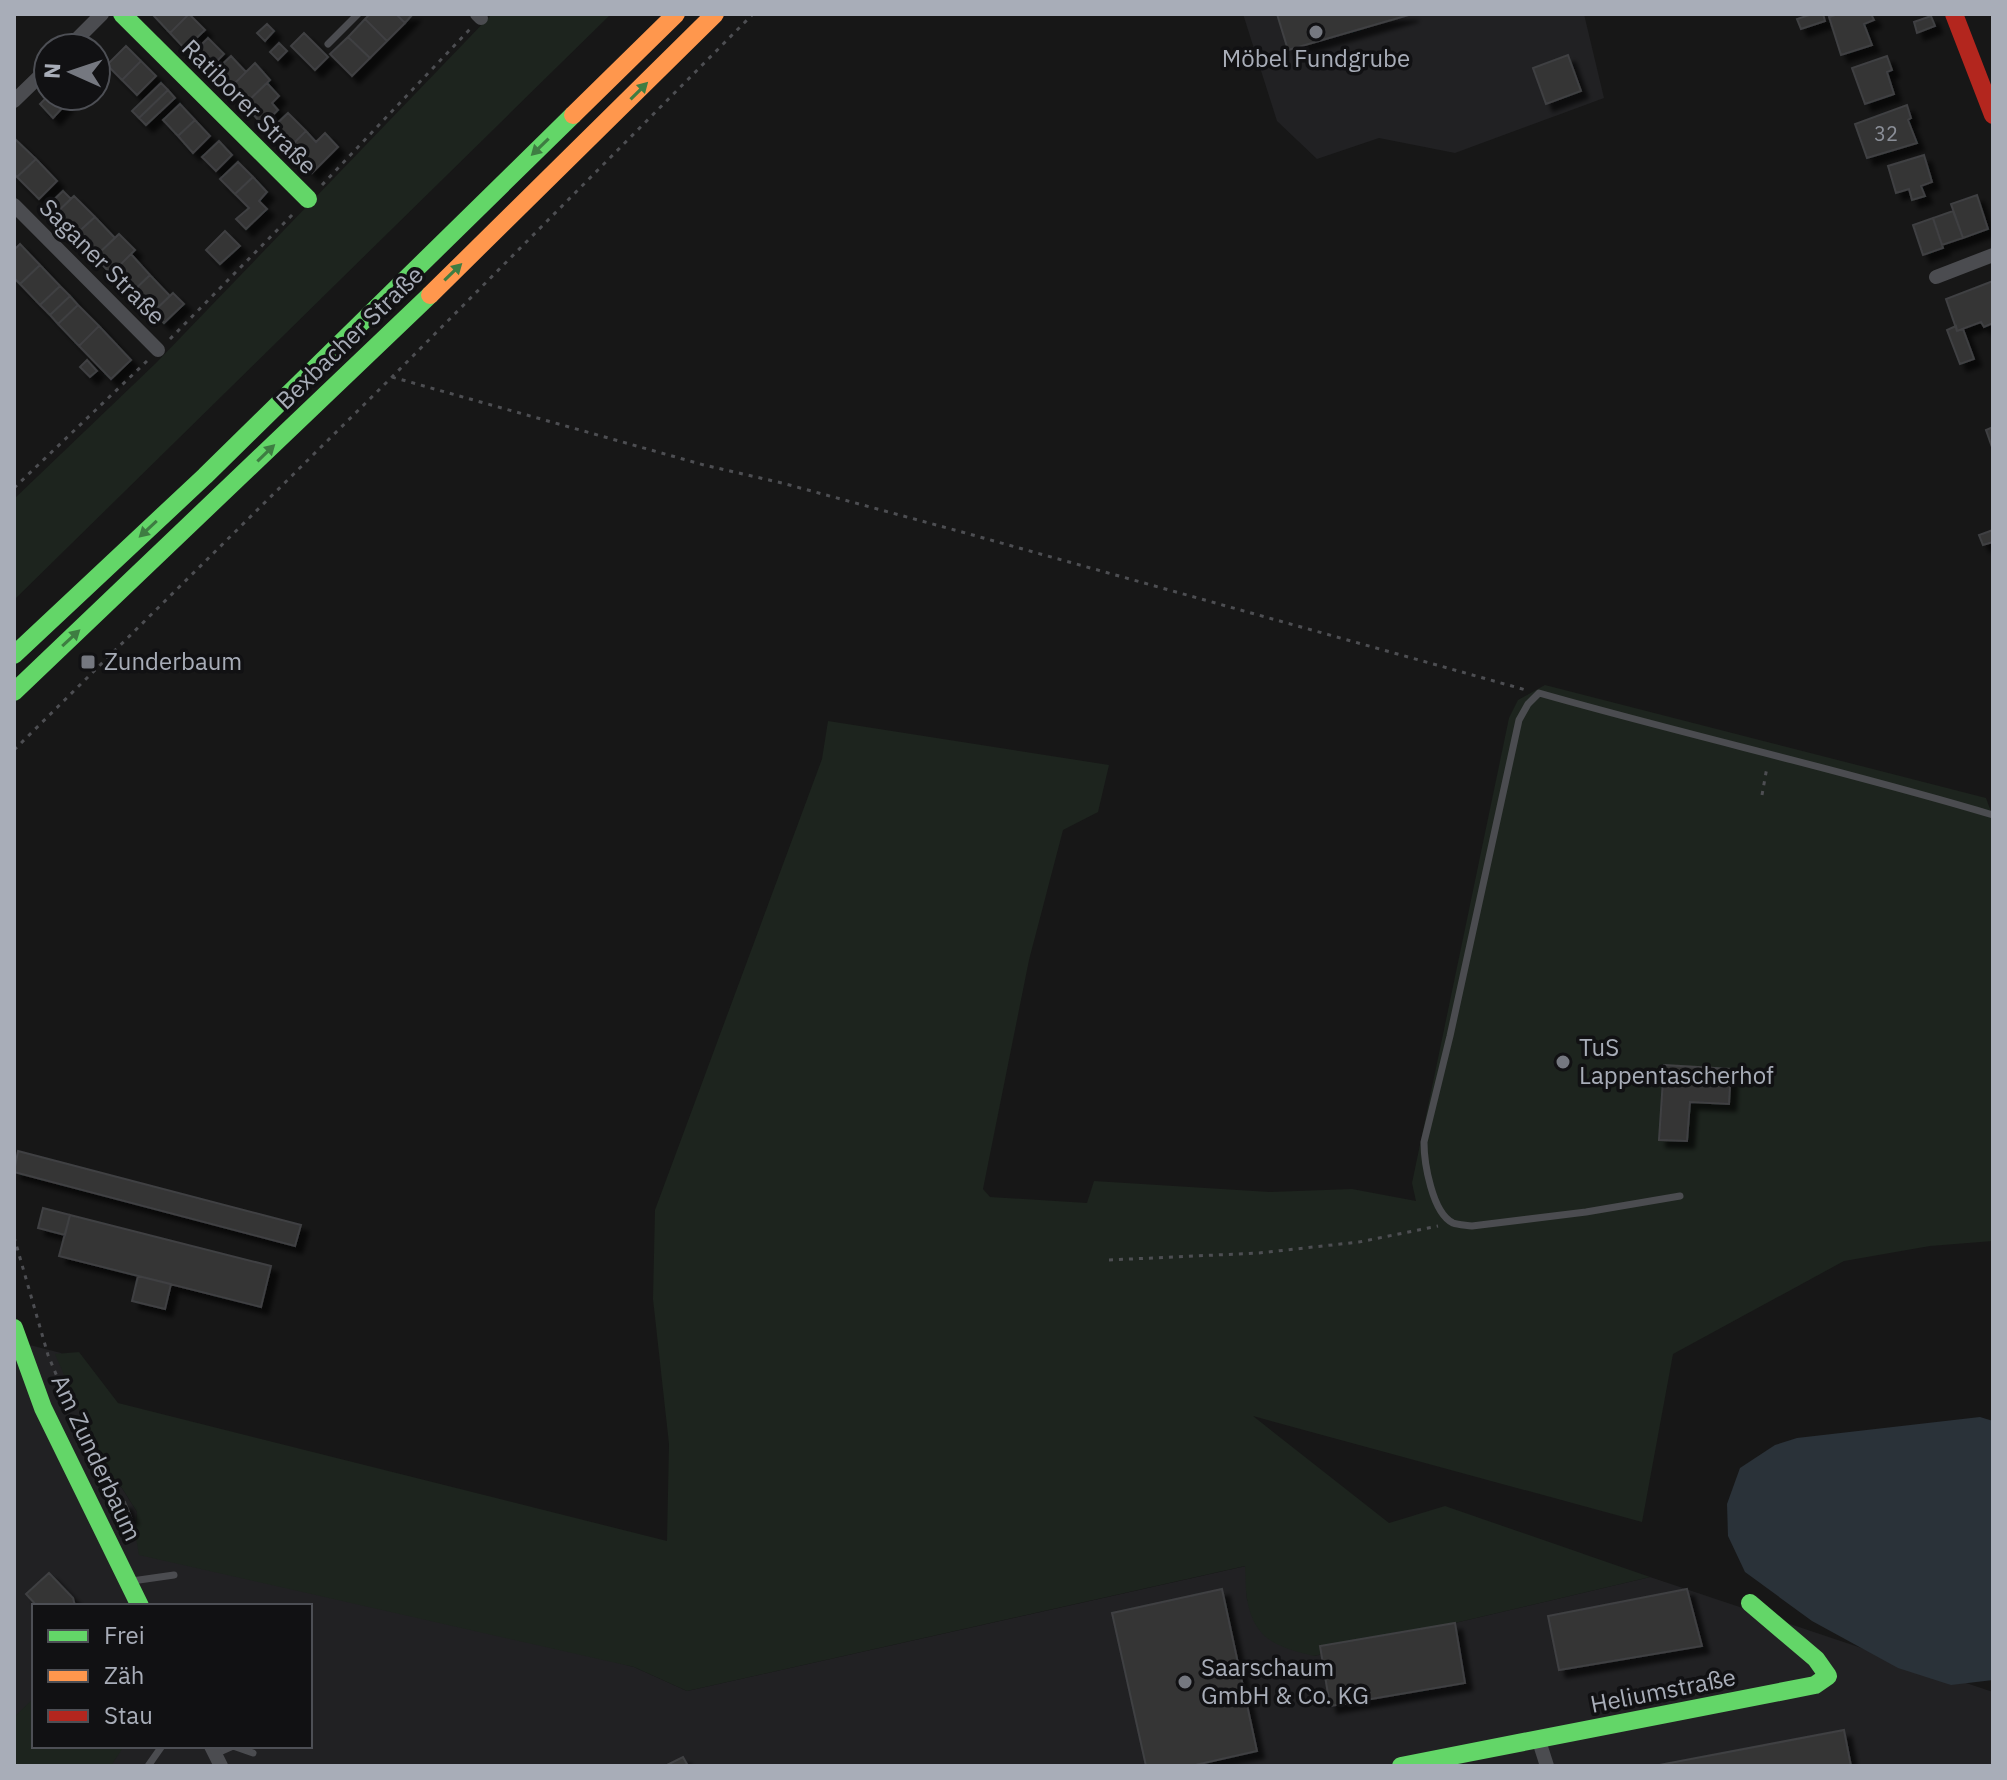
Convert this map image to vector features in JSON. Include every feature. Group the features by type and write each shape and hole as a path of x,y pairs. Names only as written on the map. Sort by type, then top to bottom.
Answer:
{"main road":[{"name":"Ratiborer Straße","path":"122,14 308,199"},
{"name":"Bexbacher Straße","path":"14,655 205,476 676,14"},
{"name":"Bexbacher Straße","path":"14,692 210,508 599,131 715,14"},
{"path":"1954,14 1993,115"},
{"name":"Am Zunderbaum","path":"14,1328 43,1408 139,1604"},
{"name":"Heliumstraße","path":"1401,1766 1815,1685 1828,1676 1816,1659 1750,1603"}],"street":[{"path":"84,32 102,14"},
{"path":"14,101 32,84"},
{"name":"Saganer Straße","path":"14,205 158,350"},
{"path":"1936,277 1993,255"},
{"path":"1539,1741 1547,1766"}],"lane":[{"path":"328,44 358,14"},
{"path":"1680,1196 1586,1212 1472,1226 1453,1223 1442,1213 1430,1183 1424,1159 1424,1142 1519,720 1528,704 1539,693 1769,756 1884,783 1993,815"},
{"path":"127,1582 174,1575"},
{"path":"148,1766 161,1748"},
{"path":"239,1748 253,1753"}],"path":[{"path":"14,750 392,377 753,14"},
{"path":"14,488 158,350 308,199 479,16"},
{"path":"392,377 1539,693"},
{"path":"1762,795 1769,756"},
{"path":"1109,1260 1259,1253 1359,1242 1453,1223"},
{"path":"14,1237 16,1254 48,1355 101,1481"}],"shaded area":[{"path":"492,14 611,14 14,600 14,499 156,363"},
{"path":"1243,14 1584,14 1604,98 1455,153 1379,138 1317,159 1277,121"},
{"path":"1545,685 1986,798 1993,817 1993,1241 1930,1246 1844,1261 1673,1354 1642,1522 1253,1416 1389,1523 1445,1506 1650,1577 1314,1656 1278,1645 1255,1624 1246,1595 1245,1566 687,1691 634,1667 139,1555 135,1532 137,1512 122,1488 108,1476 55,1354 79,1352 118,1403 667,1541 669,1444 653,1299 655,1210 822,759 828,721 1109,765 1098,812 1063,830 1029,960 983,1189 990,1197 1087,1203 1094,1181 1270,1192 1352,1189 1416,1201 1412,1183 1509,718 1518,700"},
{"path":"14,1341 61,1353 108,1476 122,1488 137,1512 135,1532 634,1667 687,1691 1246,1566 1247,1600 1314,1656 1650,1577 1993,1692 1993,1766 14,1766"},
{"path":"1980,1417 1993,1421 1993,1680 1951,1685 1898,1668 1812,1621 1745,1572 1728,1536 1727,1504 1740,1468 1775,1445 1797,1438"},
{"path":"32,1700 32,1748 123,1748 111,1766 14,1766 14,1717"}],"building":[{"path":"189,14 170,33 154,16"},
{"path":"189,14 205,30 185,49 170,33"},
{"path":"370,14 396,14 405,23 387,41 365,19"},
{"path":"396,14 413,14 405,23"},
{"name":"Möbel Fundgrube","path":"1277,14 1412,14 1288,50"},
{"path":"1823,14 1825,21 1801,29 1797,19"},
{"path":"1871,14 1874,20 1864,24 1872,45 1841,55 1829,17"},
{"path":"1931,16 1935,26 1917,33 1914,22"},
{"path":"365,19 387,41 370,58 348,37"},
{"path":"267,24 274,31 265,41 257,33"},
{"path":"304,33 328,57 315,70 291,46"},
{"path":"348,37 370,58 352,76 330,54"},
{"path":"208,38 224,54 211,67 195,51"},
{"path":"279,43 287,51 278,60 270,52"},
{"path":"126,46 141,61 122,80 112,70 112,60"},
{"path":"1568,55 1581,91 1546,104 1533,68"},
{"path":"231,56 246,72 229,89 213,73"},
{"path":"1887,56 1892,70 1887,72 1894,94 1865,104 1852,68"},
{"path":"141,61 156,76 137,95 122,80"},
{"path":"255,63 270,80 244,105 229,89"},
{"path":"161,83 168,90 139,118 132,111"},
{"path":"267,83 279,96 272,103 278,110 263,125 244,105"},
{"path":"168,90 175,98 146,125 139,118"},
{"path":"180,104 195,120 178,136 163,120"},
{"path":"1907,105 1911,118 1908,120 1917,143 1867,158 1855,124"},
{"path":"288,113 306,131 288,149 270,130"},
{"path":"195,120 210,136 193,153 178,136"},
{"path":"306,131 316,142 325,133 338,147 312,173 288,149"},
{"path":"14,138 36,159 17,177 14,174"},
{"path":"219,141 232,155 216,171 202,157"},
{"path":"1924,155 1932,182 1921,186 1925,196 1912,200 1909,189 1896,193 1888,166"},
{"path":"36,159 57,181 39,199 17,177"},
{"path":"238,162 253,177 235,194 220,179"},
{"path":"253,177 267,192 259,201 267,209 246,229 236,219 249,208 235,194"},
{"path":"63,191 71,199 54,215 46,207"},
{"path":"1977,195 1988,229 1963,238 1951,204"},
{"path":"74,196 95,217 74,236 54,215"},
{"path":"1953,211 1963,238 1942,245 1933,218"},
{"path":"95,217 115,238 95,257 74,236"},
{"path":"1933,218 1943,248 1923,255 1913,225"},
{"path":"225,231 240,246 220,264 206,250"},
{"path":"119,234 135,250 111,274 95,257"},
{"path":"20,244 40,265 20,284 14,278 14,250"},
{"path":"131,254 150,275 130,294 111,274"},
{"path":"40,265 60,286 40,305 20,284"},
{"path":"150,275 170,296 150,315 130,294"},
{"path":"1993,281 1993,323 1984,327 1981,322 1957,331 1946,299"},
{"path":"60,286 70,296 50,315 40,305"},
{"path":"173,293 184,304 164,323 153,312"},
{"path":"70,296 78,305 58,324 50,315"},
{"path":"78,305 99,326 79,346 58,324"},
{"path":"99,326 131,360 111,379 79,346"},
{"path":"1956,326 1957,331 1963,329 1974,359 1960,364 1947,330"},
{"path":"87,360 97,371 90,377 80,367"},
{"path":"1993,427 1993,450 1986,430"},
{"path":"1993,530 1993,542 1983,545 1979,535"},
{"path":"1664,1065 1731,1069 1729,1104 1690,1102 1687,1141 1659,1140"},
{"path":"18,1151 301,1225 295,1246 14,1172"},
{"path":"43,1208 70,1215 65,1235 38,1228"},
{"path":"70,1215 271,1266 261,1307 59,1256"},
{"path":"138,1276 171,1284 165,1309 132,1301"},
{"path":"125,1502 131,1517 122,1521 116,1505"},
{"path":"49,1573 73,1598 74,1604 35,1604 26,1594"},
{"name":"Saarschaum GmbH & Co. KG","path":"1222,1589 1257,1751 1191,1766 1146,1766 1112,1613"},
{"path":"1687,1589 1702,1646 1559,1670 1548,1616"},
{"path":"1455,1623 1465,1683 1330,1706 1320,1646"},
{"path":"1844,1730 1851,1766 1659,1766 1659,1765"},
{"path":"683,1757 688,1766 665,1766"}],"traffic: fast":[{"path":"122,14 308,199"},
{"path":"14,655 205,476 573,115"},
{"path":"14,692 430,295"},
{"path":"14,1328 43,1408 139,1604"},
{"path":"1401,1766 1815,1685 1828,1676 1816,1659 1750,1603"}],"traffic: slow":[{"path":"573,115 676,14"},
{"path":"430,295 715,14"}],"traffic: jam":[{"path":"1954,14 1993,115"}],"place":[{"name":"Möbel Fundgrube","path":"1316,32"},
{"name":"Zunderbaum","path":"88,662"},
{"name":"TuS Lappentascherhof","path":"1563,1062"},
{"name":"Saarschaum GmbH & Co. KG","path":"1185,1682"}]}
